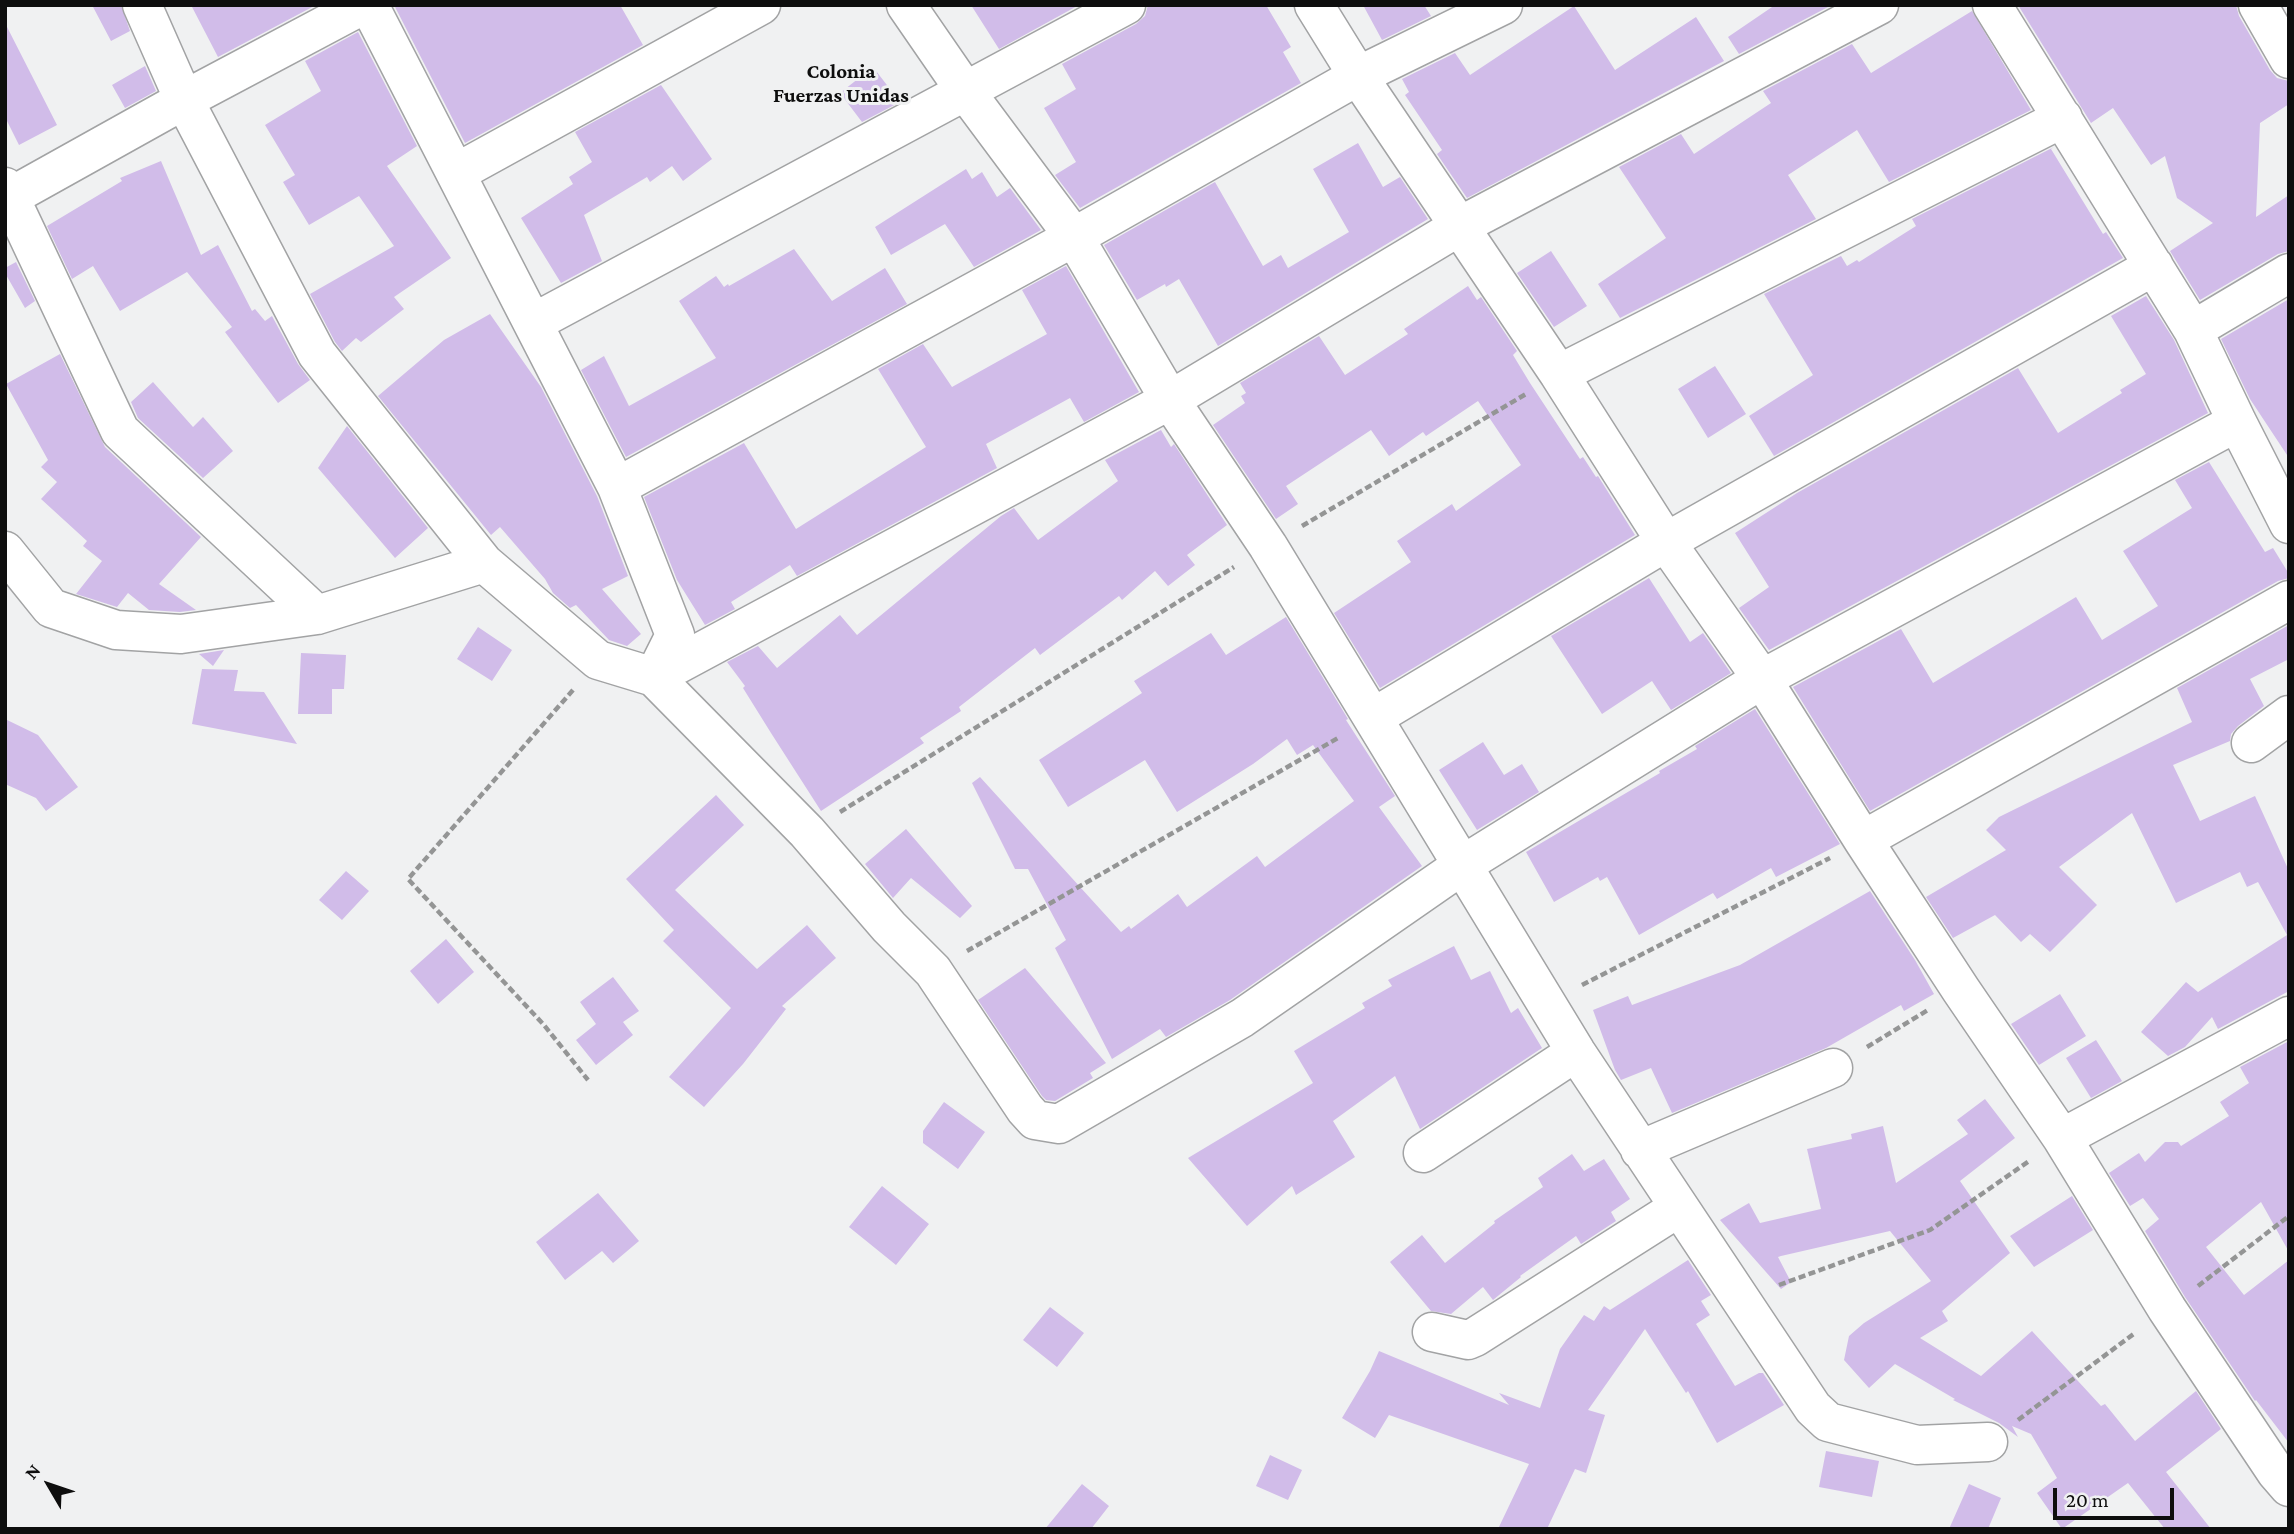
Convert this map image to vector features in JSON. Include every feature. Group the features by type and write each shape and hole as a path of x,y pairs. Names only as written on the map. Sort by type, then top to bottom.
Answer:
{"street":[{"path":"142,5 184,100 317,354 484,563 598,660 654,677 807,832 889,927 933,971 1035,1120 1059,1124 1242,1018 1461,866 1762,679 2236,422"},
{"path":"317,615 120,431 7,192 363,5"},
{"path":"369,5 617,487 675,635 654,677"},
{"path":"456,173 761,5"},
{"path":"906,5 966,92 1073,237 1170,400 1268,547 1374,718 1461,866 1576,1052 1813,1408 1828,1422 1917,1445 1988,1442"},
{"path":"533,323 1126,5"},
{"path":"1314,5 1358,76 1559,374 1666,542 1762,679 1961,990 2062,1138 2167,1309 2276,1472 2289,1487"},
{"path":"617,487 1073,237 1358,76 1503,5"},
{"path":"654,677 1170,400 1460,226 1879,5"},
{"path":"1992,5 2193,330 2236,422 2289,524"},
{"path":"2259,5 2289,59"},
{"path":"1559,374 2063,117"},
{"path":"1374,718 1666,542 2154,266"},
{"path":"2193,330 2289,273"},
{"path":"5,551 51,608 116,630 181,634 317,615 453,575 484,563"},
{"path":"1863,840 2289,600"},
{"path":"2251,743 2289,715"},
{"path":"2062,1138 2289,1016"},
{"path":"1423,1153 1576,1052"},
{"path":"1640,1150 1833,1068"},
{"path":"1432,1332 1468,1340 1475,1337 1678,1208"}],"path":[{"path":"807,832 1268,547 1559,374"},
{"path":"587,1080 544,1025 408,879 598,660"},
{"path":"933,971 1374,718"},
{"path":"1548,1003 1863,840"},
{"path":"1833,1068 1961,990"},
{"path":"1738,1299 1930,1230 2062,1138"},
{"path":"1988,1442 2289,1216"}],"building":[{"path":"92,5 121,5 130,31 111,41"},
{"path":"191,5 316,5 218,57"},
{"path":"394,5 620,5 643,45 465,143"},
{"path":"971,5 1079,5 999,49"},
{"path":"1148,5 1266,5 1291,47 1283,52 1301,83 1080,208 1055,175 1076,162 1044,108 1076,89 1062,64 1136,24 1145,16"},
{"path":"1363,5 1424,5 1431,16 1382,40"},
{"path":"1775,5 1828,7 1739,54 1728,37"},
{"path":"2018,5 2236,5 2239,16 2270,70 2277,78 2289,81 2289,104 2260,123 2256,217 2289,195 2289,251 2278,254 2200,300 2170,251 2213,223 2177,198 2165,156 2151,165 2113,108 2091,123"},
{"path":"1574,6 1615,70 1696,17 1724,61 1467,198 1437,154 1442,150 1405,95 1409,92 1402,79 1455,53 1470,75"},
{"path":"1972,11 2031,110 1889,182 1857,130 1788,175 1816,219 1620,318 1598,284 1666,238 1619,167 1681,134 1694,154 1771,103 1763,91 1852,44 1871,73"},
{"path":"5,23 57,125 19,145 5,117"},
{"path":"358,32 417,146 387,166 451,258 394,297 404,309 361,342 356,338 342,351 310,294 394,246 359,196 309,225 283,182 295,175 265,125 321,91 305,61"},
{"path":"145,66 156,91 125,108 112,85"},
{"path":"873,67 900,102 862,122 840,93"},
{"path":"661,85 712,159 683,181 672,166 650,182 647,177 584,215 602,261 561,283 521,218 573,184 569,177 592,162 575,132"},
{"path":"1358,143 1383,187 1400,177 1428,219 1218,346 1179,279 1137,300 1104,245 1215,182 1263,266 1281,255 1288,268 1349,232 1313,169"},
{"path":"2054,147 2051,149 2103,234 2106,232 2123,258 1774,456 1749,416 1813,375 1764,294 1841,256 1847,266 1857,260 1859,262 1916,226 1912,219"},
{"path":"161,161 201,255 218,245 252,311 255,309 265,321 272,316 298,364 310,380 278,403 225,332 232,327 187,272 120,311 93,266 72,279 47,226 122,181 120,178"},
{"path":"966,169 972,179 982,172 997,197 1010,188 1041,230 974,267 945,224 891,255 875,227"},
{"path":"794,249 832,301 885,268 907,304 626,457 581,370 604,356 629,406 716,358 679,301 716,276 724,287 728,284 729,286"},
{"path":"1551,251 1587,306 1554,327 1517,273"},
{"path":"16,262 35,301 25,308 5,273 5,268"},
{"path":"1066,266 1139,392 1084,422 1070,398 986,444 997,468 797,576 790,565 731,602 735,609 705,625 677,580 644,497 744,443 796,529 926,447 878,369 923,344 952,387 1047,334 1022,290"},
{"path":"1468,286 1477,300 1481,297 1517,351 1513,355 1530,383 1580,459 1583,457 1596,477 1598,476 1635,535 1380,688 1334,613 1411,562 1397,541 1452,504 1456,511 1521,465 1478,401 1426,436 1423,432 1389,456 1371,430 1286,486 1298,504 1276,519 1213,425 1245,403 1241,396 1246,393 1240,383 1319,336 1345,375 1408,334 1404,329"},
{"path":"2146,296 2174,340 2208,413 1769,650 1739,608 1769,587 1735,533 1797,493 2018,368 2058,433 2122,393 2120,390 2146,374 2111,316"},
{"path":"2289,299 2289,458 2250,399 2221,339"},
{"path":"490,314 541,387 597,496 628,576 602,589 641,634 627,646 609,640 576,605 570,608 553,593 545,579 500,527 491,535 378,396 444,340"},
{"path":"60,354 105,447 201,537 159,584 196,610 149,610 128,593 117,607 76,594 102,561 83,546 87,541 41,499 57,482 41,467 48,460 6,384"},
{"path":"1715,366 1746,414 1708,438 1678,389"},
{"path":"153,382 193,427 203,417 233,451 203,478 138,418 131,402"},
{"path":"347,426 428,528 395,558 318,468"},
{"path":"1161,430 1171,447 1174,444 1227,525 1187,555 1195,565 1168,586 1155,571 1122,600 1119,596 1040,655 1035,648 959,707 961,711 920,738 924,743 821,811 743,688 745,686 727,662 758,646 777,668 840,615 857,635 1014,508 1038,540 1118,481 1105,460"},
{"path":"2209,462 2265,552 2273,548 2289,578 2278,581 1870,811 1793,687 1901,629 1933,683 2076,597 2102,640 2158,606 2123,551 2192,508 2175,480"},
{"path":"1649,578 1690,642 1703,633 1731,673 1671,710 1652,681 1602,714 1551,636"},
{"path":"1286,617 1348,719 1346,720 1395,796 1379,807 1422,866 1230,1000 1166,1037 1160,1029 1112,1059 1055,948 1066,940 1028,869 1015,869 972,783 980,777 1121,932 1129,926 1131,929 1178,894 1187,907 1257,856 1265,867 1354,801 1313,745 1297,755 1287,739 1177,812 1145,760 1068,807 1039,760 1142,693 1134,681 1211,633 1226,655"},
{"path":"2289,625 2289,659 2250,679 2264,706 2238,726 2231,734 2230,741 2173,765 2200,821 2255,796 2289,871 2289,991 2218,1029 2212,1017 2185,1047 2168,1056 2141,1032 2186,982 2198,992 2287,935 2258,882 2247,887 2240,872 2176,903 2132,813 2059,867 2097,905 2050,952 2030,934 2021,942 1995,915 1953,938 1926,897 2006,850 1986,830 1999,817 2192,722 2177,688"},
{"path":"478,627 512,650 492,681 457,659"},
{"path":"224,650 213,666 199,654"},
{"path":"301,653 346,655 344,689 332,689 332,714 298,714"},
{"path":"202,669 238,670 234,691 264,692 297,744 192,724"},
{"path":"1755,709 1840,844 1776,877 1771,868 1717,899 1713,893 1639,935 1607,877 1600,881 1598,877 1554,902 1526,852 1660,773 1659,771 1697,749 1695,746"},
{"path":"5,719 38,735 78,787 46,811 36,798 5,784"},
{"path":"1483,742 1504,775 1522,764 1539,792 1477,830 1439,770"},
{"path":"716,795 744,825 675,890 757,969 807,925 836,958 782,1006 786,1009 743,1064 704,1107 669,1077 731,1008 663,941 674,930 626,879"},
{"path":"906,829 972,906 960,918 911,878 893,898 865,864"},
{"path":"346,871 369,891 342,920 319,900"},
{"path":"1870,891 1934,994 1904,1011 1901,1005 1826,1048 1672,1113 1651,1068 1621,1080 1593,1010 1628,996 1632,1005 1740,965"},
{"path":"446,939 474,972 438,1004 410,971"},
{"path":"1454,946 1471,980 1490,971 1511,1013 1518,1008 1542,1048 1420,1129 1395,1076 1333,1121 1355,1157 1296,1195 1292,1186 1247,1226 1188,1158 1313,1083 1294,1051 1365,1008 1362,1003 1392,986 1388,980"},
{"path":"1025,968 1106,1063 1090,1073 1093,1078 1055,1101 1046,1100 1042,1096 978,1000"},
{"path":"613,977 639,1011 623,1022 633,1035 596,1065 576,1040 596,1024 580,1002"},
{"path":"2060,994 2086,1036 2039,1065 2011,1024"},
{"path":"2096,1040 2122,1081 2091,1098 2066,1058"},
{"path":"2289,1041 2289,1252 2261,1202 2206,1247 2244,1295 2289,1260 2289,1443 2255,1401 2185,1297 2145,1231 2159,1219 2143,1198 2130,1206 2109,1173 2139,1153 2145,1162 2165,1142 2178,1142 2181,1146 2229,1116 2220,1102 2249,1083 2240,1067"},
{"path":"1985,1099 2015,1138 1960,1181 2010,1253 1942,1311 1948,1321 1920,1338 1981,1376 2032,1331 2101,1406 2105,1404 2135,1441 2196,1391 2221,1429 2166,1472 2211,1529 2165,1529 2128,1483 2062,1529 2037,1493 2057,1478 2031,1434 2012,1426 2018,1437 1999,1423 1953,1400 1955,1399 1895,1364 1869,1388 1844,1360 1849,1336 1864,1323 1931,1281 1890,1231 1778,1257 1791,1282 1781,1289 1720,1220 1749,1203 1760,1223 1821,1209 1807,1149 1852,1139 1851,1134 1883,1126 1896,1183 1968,1134 1957,1120"},
{"path":"944,1102 985,1132 958,1169 923,1143 923,1131"},
{"path":"1572,1154 1584,1171 1604,1159 1630,1199 1611,1212 1616,1221 1581,1244 1576,1236 1520,1276 1493,1300 1483,1287 1451,1314 1431,1311 1390,1262 1422,1235 1445,1263 1495,1223 1494,1221 1543,1187 1538,1178"},
{"path":"882,1186 929,1224 896,1265 849,1227"},
{"path":"598,1193 639,1241 613,1263 602,1251 565,1280 536,1242"},
{"path":"2072,1196 2093,1230 2034,1267 2010,1236"},
{"path":"1688,1260 1711,1295 1701,1301 1710,1315 1696,1324 1735,1386 1763,1373 1784,1405 1717,1443 1688,1391 1686,1393 1645,1329 1588,1410 1605,1415 1586,1473 1575,1469 1547,1529 1498,1529 1529,1464 1389,1415 1375,1438 1342,1418 1379,1351 1509,1405 1499,1393 1540,1408 1560,1349 1584,1315 1594,1321 1604,1306 1610,1310"},
{"path":"1050,1307 1084,1333 1057,1367 1023,1340"},
{"path":"1826,1451 1879,1461 1872,1497 1819,1487"},
{"path":"1270,1455 1302,1470 1288,1500 1256,1486"},
{"path":"1082,1484 1109,1506 1091,1529 1045,1529"},
{"path":"1969,1484 2001,1498 1988,1529 1949,1529"}],"district":[{"name":"Colonia Fuerzas Unidas","path":"841,84"}]}
